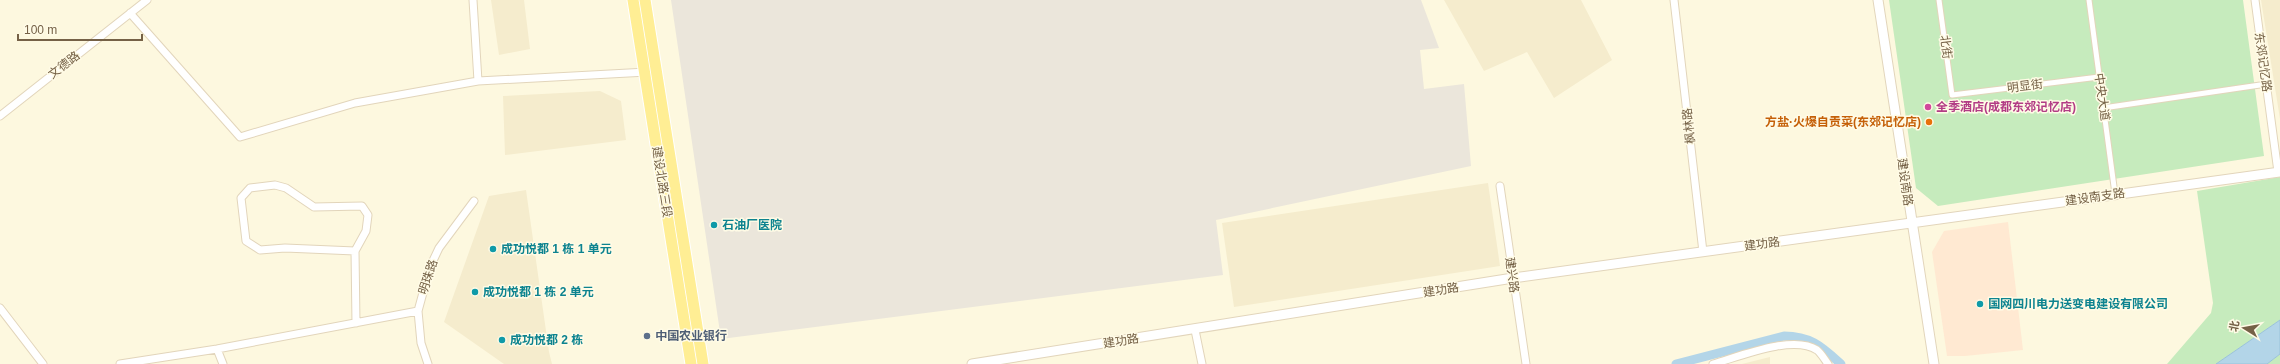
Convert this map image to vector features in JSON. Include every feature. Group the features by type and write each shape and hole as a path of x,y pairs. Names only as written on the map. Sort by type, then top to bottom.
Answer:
{"main road":[{"name":"建设北路三段","path":"633,0 691,364"},
{"name":"建设北路三段","path":"645,0 704,364"}],"street":[{"name":"文德路","path":"0,116 148,0"},
{"path":"473,0 478,81"},
{"name":"枫林路","path":"1674,0 1703,252"},
{"name":"建设南路","path":"1878,0 1910,222 1934,364"},
{"name":"北街","path":"1939,0 1952,95"},
{"name":"中央大道","path":"2089,0 2115,194"},
{"name":"东郊记忆路","path":"2255,0 2279,172"},
{"path":"130,14 240,137 355,103 478,81 656,71"},
{"name":"明显街","path":"1952,95 2099,77"},
{"path":"2103,108 2260,85"},
{"name":"建设南支路","path":"1910,222 2279,172"},
{"path":"354,251 285,248 260,250 246,241 240,198 250,188 275,185 286,188 314,207 362,206 368,215 366,231 354,251 356,323"},
{"name":"建兴路","path":"1500,186 1526,364"},
{"name":"明珠路","path":"428,364 421,343 418,311 430,267 438,248 474,201"},
{"name":"建功路","path":"972,364 1195,330 1513,278 1910,222"},
{"path":"0,308 43,364"},
{"path":"120,364 217,349 418,311"},
{"path":"1195,330 1202,364"},
{"path":"1713,364 1776,346 1801,344 1817,350 1828,364"},
{"path":"217,349 223,364"}],"shaded area":[{"path":"491,0 524,0 530,49 499,55"},
{"path":"671,0 1421,0 1439,48 1420,50 1424,89 1464,84 1471,166 1216,220 1223,275 721,339"},
{"path":"1444,0 1581,0 1612,60 1554,98 1527,52 1484,71"},
{"path":"2261,0 2280,0 2280,119"},
{"path":"600,91 621,101 626,140 505,155 503,96"},
{"path":"1488,183 1500,266 1234,307 1222,223"},
{"path":"526,190 552,364 504,364 444,322 489,196"},
{"name":"国网四川电力送变电建设有限公司","path":"2008,222 2023,350 1965,356 1947,356 1932,252 1944,231"},
{"path":"1770,357 1770,364 1742,364"}],"green space":[{"path":"1889,0 2243,0 2264,156 1938,206 1916,188"},
{"path":"2280,177 2280,320 2216,364 2167,364 2211,313 2213,303 2197,191"},
{"path":"2280,354 2280,364 2267,364"}],"water":[{"path":"2280,320 2280,354 2267,364 2216,364"}],"waterway":[{"path":"1676,364 1784,336 1809,340 1828,352 1841,364"}],"place":[{"name":"全季酒店(成都东郊记忆店)","path":"1928,107"},
{"name":"方盐·火爆自贡菜(东郊记忆店)","path":"1929,122"},
{"name":"石油厂医院","path":"714,225"},
{"name":"成功悦都 1 栋 1 单元","path":"493,249"},
{"name":"成功悦都 1 栋 2 单元","path":"475,292"},
{"name":"国网四川电力送变电建设有限公司","path":"1980,304"},
{"name":"中国农业银行","path":"647,336"},
{"name":"成功悦都 2 栋","path":"502,340"}]}
